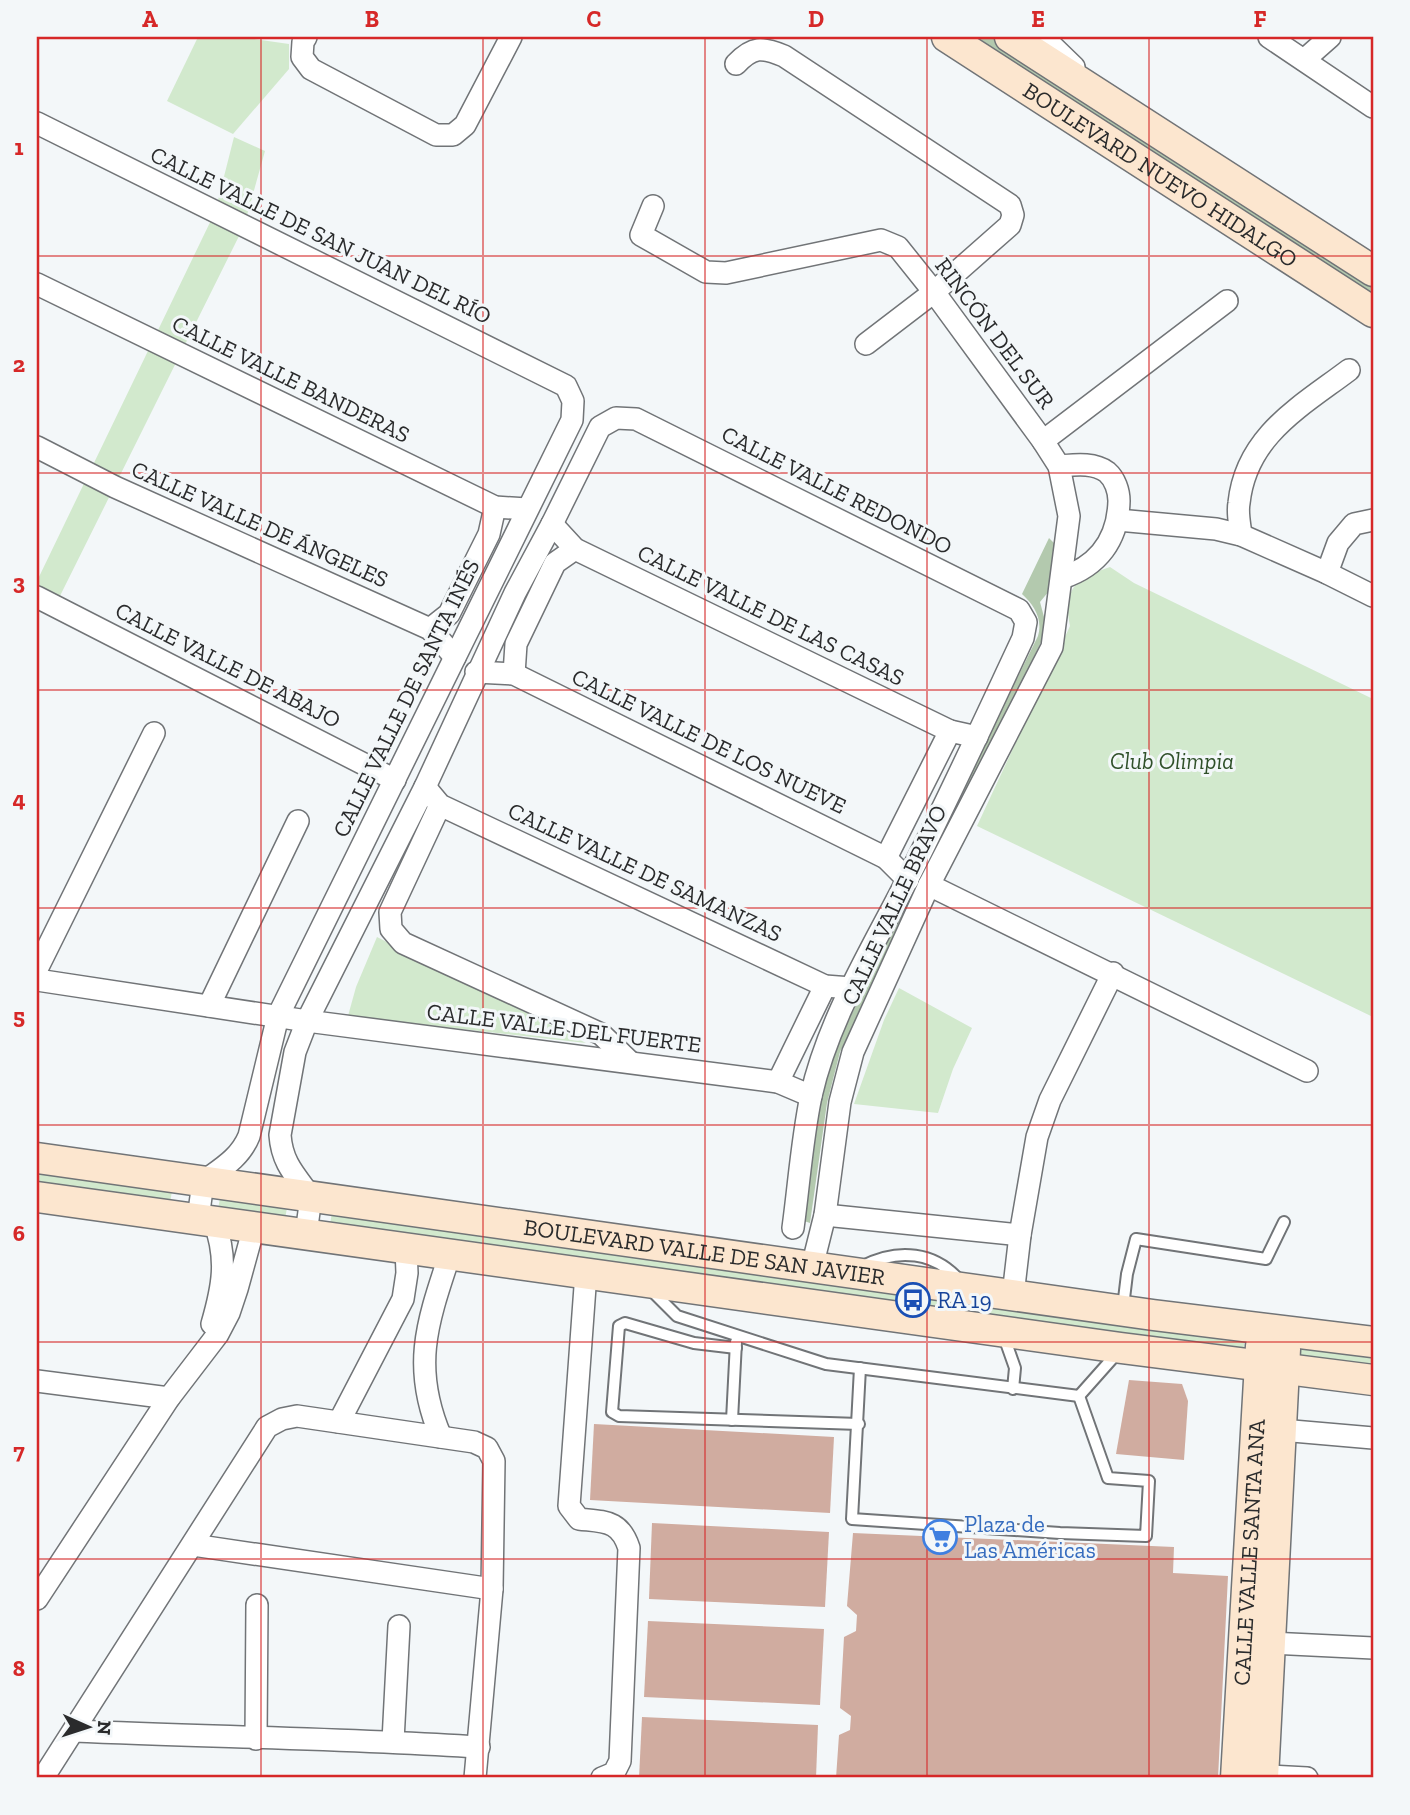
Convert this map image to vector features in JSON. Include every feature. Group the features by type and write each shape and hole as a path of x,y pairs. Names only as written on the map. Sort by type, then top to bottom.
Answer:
{"main road":[{"name":"BOULEVARD NUEVO HIDALGO","path":"947,37 1373,312"},
{"name":"BOULEVARD NUEVO HIDALGO","path":"1010,37 1373,271"},
{"name":"BOULEVARD VALLE DE SAN JAVIER","path":"37,1158 1122,1311 1373,1342"},
{"name":"BOULEVARD VALLE DE SAN JAVIER","path":"37,1197 1121,1348 1373,1380"},
{"path":"970,1327 972,1289"},
{"name":"CALLE VALLE SANTA ANA","path":"1262,1623 1274,1330"},
{"name":"CALLE VALLE SANTA ANA","path":"1249,1776 1281,1430 1272,1368"}],"street":[{"path":"306,37 302,57 311,69 436,135 453,135 466,125 511,37"},
{"path":"1043,37 1105,98"},
{"path":"1304,60 1330,37"},
{"path":"1281,40 1304,60 1373,107"},
{"path":"736,64 747,52 765,49 784,56 1010,205 1013,215 1010,225 934,292 866,344"},
{"name":"CALLE VALLE DE SAN JUAN DEL RÍO","path":"37,123 566,386 573,401"},
{"name":"RINCÓN DEL SUR","path":"653,206 641,235 706,272 726,273 881,240 898,247 934,292 1059,466 1069,516"},
{"name":"CALLE VALLE BANDERAS","path":"37,284 495,507 527,509"},
{"path":"1043,441 1227,301"},
{"path":"1241,535 1238,505 1244,475 1257,448 1277,425 1349,370"},
{"name":"CALLE VALLE DE SANTA INÉS","path":"203,1182 235,1159 249,1136 278,1016 572,420 573,401"},
{"name":"CALLE VALLE REDONDO","path":"552,524 600,427 617,418 636,419 1019,610 1026,622"},
{"name":"CALLE VALLE DE ÁNGELES","path":"37,447 116,487 430,629 455,657"},
{"path":"1059,466 1086,464 1107,472 1119,490 1118,520 1110,543 1082,572 1062,578"},
{"path":"430,629 449,614 489,534 495,507"},
{"name":"CALLE VALLE BRAVO","path":"812,1267 825,1215 840,1102 853,1052 929,885 1052,647 1069,516"},
{"path":"1118,520 1216,528 1241,535 1373,596"},
{"path":"1327,573 1338,543 1354,524 1373,520"},
{"path":"306,1234 311,1197 283,1158 280,1135 295,1052 307,1021 425,787 476,672 552,524"},
{"name":"CALLE VALLE DE LAS CASAS","path":"552,524 575,549 950,731 977,737"},
{"path":"514,674 516,643 555,563 575,549"},
{"path":"493,581 515,593"},
{"name":"CALLE VALLE DE ABAJO","path":"43,604 395,780"},
{"name":"CALLE VALLE BRAVO","path":"793,1227 811,1096 829,1040 851,988 908,880 977,737 1023,638 1026,622"},
{"name":"CALLE VALLE DE LOS NUEVE","path":"476,672 514,674 887,858 908,880"},
{"path":"887,858 950,731"},
{"path":"37,969 154,733"},
{"name":"CALLE VALLE DE SAMANZAS","path":"425,787 440,805 825,986 851,988"},
{"path":"440,805 390,912 391,929 403,943 601,1034 630,1062"},
{"path":"209,1006 298,821"},
{"path":"929,885 1307,1071"},
{"path":"1013,1295 1037,1137 1045,1112 1113,974"},
{"name":"CALLE VALLE DEL FUERTE","path":"37,980 307,1021 778,1082 811,1096"},
{"path":"778,1082 825,986"},
{"path":"202,1352 216,1309 224,1270 222,1245 206,1220 203,1182"},
{"path":"825,1215 1020,1235"},
{"path":"37,1600 169,1398 218,1334 229,1312 254,1227"},
{"path":"339,1422 403,1299 407,1273 406,1248"},
{"path":"441,1437 430,1411 423,1359 434,1303 450,1254"},
{"path":"586,1273 569,1506 579,1519 610,1523 624,1532 629,1548 620,1761 610,1776"},
{"path":"37,1381 169,1398"},
{"path":"43,1778 267,1427 282,1419 297,1416 474,1442 487,1448 494,1461 492,1588 475,1778"},
{"path":"1281,1430 1373,1438"},
{"path":"193,1545 492,1588"},
{"path":"256,1739 257,1605"},
{"path":"1262,1623 1373,1647"},
{"path":"393,1741 399,1626"},
{"path":"74,1731 256,1739 393,1741 479,1747"},
{"path":"1249,1776 1307,1778"}],"lane":[{"path":"1122,1311 1127,1274 1136,1239 1266,1259 1284,1222"},
{"path":"642,1281 677,1316 736,1342 826,1364 1079,1396"},
{"path":"736,1342 694,1343 625,1323 619,1326 612,1412 619,1416 859,1424"},
{"path":"1002,1331 1015,1368 1013,1389"},
{"path":"732,1420 736,1342"},
{"path":"1079,1396 1121,1348"},
{"path":"860,1368 852,1519 1146,1536 1149,1481 1108,1478 1079,1396"}],"green space":[{"path":"198,37 240,37 289,44 289,69 233,134 167,101"},
{"path":"971,37 997,37 1373,278 1373,296"},
{"path":"234,137 265,151 244,226 55,606 37,597 37,581 215,212"},
{"path":"1049,538 1055,544 1049,591 1040,602 1047,628 840,1052 827,1103 810,1223 804,1221 820,1101 835,1050 1038,636 1036,613 1022,594"},
{"name":"Club Olimpia","path":"1110,567 1134,583 1373,699 1373,1017 977,826 1070,626 1070,594 1081,580"},
{"path":"377,937 586,1043 348,1016 356,987"},
{"path":"899,988 972,1028 953,1069 938,1113 854,1104 884,1020"},
{"path":"37,1172 172,1191 170,1203 37,1184"},
{"path":"220,1198 287,1208 285,1219 218,1209"},
{"path":"332,1212 955,1297 953,1310 330,1225"},
{"path":"991,1303 1245,1339 1243,1351 990,1315"},
{"path":"1298,1345 1373,1355 1373,1367 1298,1357"}],"building":[{"path":"1129,1380 1182,1384 1188,1401 1184,1460 1116,1454"},
{"path":"594,1424 834,1437 830,1513 590,1500"},
{"path":"652,1523 829,1532 825,1607 649,1599"},
{"path":"853,1533 1174,1547 1173,1573 1228,1576 1218,1778 836,1778 839,1735 850,1730 851,1716 840,1708 844,1637 856,1631 857,1615 847,1606"},
{"path":"648,1621 824,1629 820,1705 644,1697"},
{"path":"642,1717 818,1725 816,1778 639,1778"}],"place":[{"name":"RA 19","path":"913,1300"},
{"name":"Plaza de Las Américas","path":"940,1537"}]}
